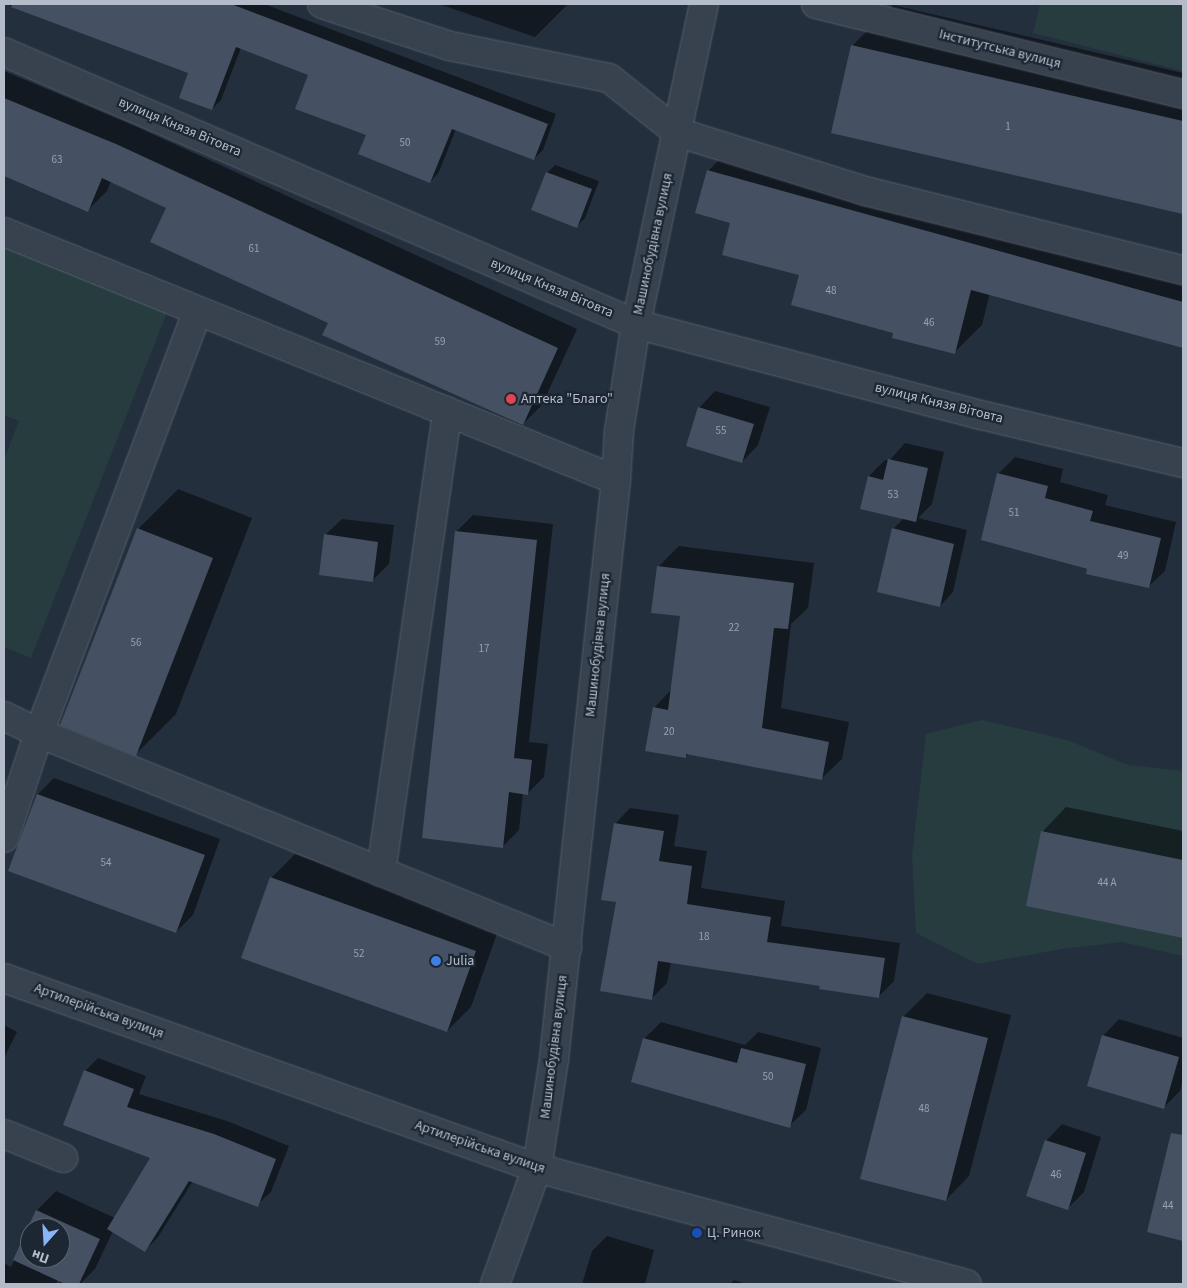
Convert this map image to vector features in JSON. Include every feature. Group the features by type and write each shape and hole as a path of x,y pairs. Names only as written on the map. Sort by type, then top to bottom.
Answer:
{"street":[{"path":"322,4 450,46 609,78 677,132 865,191 1183,270"},
{"name":"Машинобудівна вулиця","path":"495,1284 537,1168 554,1059 616,480 619,431 636,324 704,4"},
{"name":"Інститутська вулиця","path":"816,4 1183,94"},
{"name":"вулиця Князя Вітовта","path":"4,52 636,324 981,415 1183,463"},
{"path":"4,232 616,480"},
{"path":"4,838 39,733 198,311"},
{"path":"381,872 447,412"},
{"path":"4,716 39,733 566,947"},
{"name":"Артилерійська вулиця","path":"4,978 537,1168 966,1284"},
{"path":"4,1134 63,1158"}],"green space":[{"path":"1040,4 1183,4 1183,71 1033,33"},
{"path":"4,239 170,305 31,658 4,647 4,459 19,421 4,415"},
{"path":"982,720 1067,740 1128,765 1183,771 1183,956 1122,942 1062,949 978,964 916,933 912,855 926,734"}],"building":[{"path":"12,4 231,4 548,124 534,160 452,129 430,183 358,154 366,135 295,109 308,75 236,47 212,110 179,98 188,73 11,7"},
{"path":"851,45 1183,121 1183,214 831,133"},
{"path":"4,98 116,144 558,348 523,425 322,335 328,323 150,242 166,208 102,178 88,212 4,176"},
{"path":"707,170 1183,302 1183,348 971,290 955,354 892,338 893,333 791,305 799,275 722,255 730,223 695,213"},
{"path":"546,172 592,189 577,228 531,210"},
{"path":"698,407 754,424 742,463 686,446"},
{"path":"888,459 928,468 916,522 860,509 868,476 883,480"},
{"path":"997,473 1048,486 1045,498 1093,511 1090,521 1161,538 1149,588 1086,574 1087,569 981,540"},
{"path":"137,528 213,558 136,756 60,725"},
{"path":"892,528 954,544 940,607 877,592"},
{"path":"455,531 537,540 514,758 532,760 528,795 509,792 503,848 422,838"},
{"path":"324,534 378,542 373,582 319,575"},
{"path":"657,566 794,583 788,629 774,628 762,728 829,742 822,780 686,754 686,758 645,751 653,707 668,710 680,616 651,613"},
{"path":"37,794 205,855 176,933 8,871"},
{"path":"614,823 664,831 659,861 692,866 687,904 771,917 767,942 885,958 879,998 819,989 820,986 658,961 652,1000 600,991 616,902 601,900"},
{"path":"1041,831 1183,860 1183,938 1026,906"},
{"path":"270,877 476,951 447,1032 241,958"},
{"path":"902,1016 988,1038 946,1201 860,1179"},
{"path":"1102,1035 1179,1057 1164,1109 1087,1086"},
{"path":"643,1038 737,1063 741,1048 806,1064 790,1128 631,1082"},
{"path":"84,1070 134,1089 127,1107 214,1134 276,1159 258,1207 189,1181 145,1252 107,1229 150,1158 63,1125"},
{"path":"1171,1133 1183,1135 1183,1241 1147,1232"},
{"path":"1045,1140 1086,1153 1068,1210 1026,1196"},
{"path":"36,1210 54,1218 32,1218"},
{"path":"70,1225 100,1239 79,1284 65,1284 30,1268 70,1268"},
{"path":"20,1245 20,1263 13,1260"}],"place":[{"name":"Аптека \"Благо\"","path":"511,399"},
{"name":"Julia","path":"436,961"},
{"name":"Ц. Ринок","path":"697,1233"}]}
